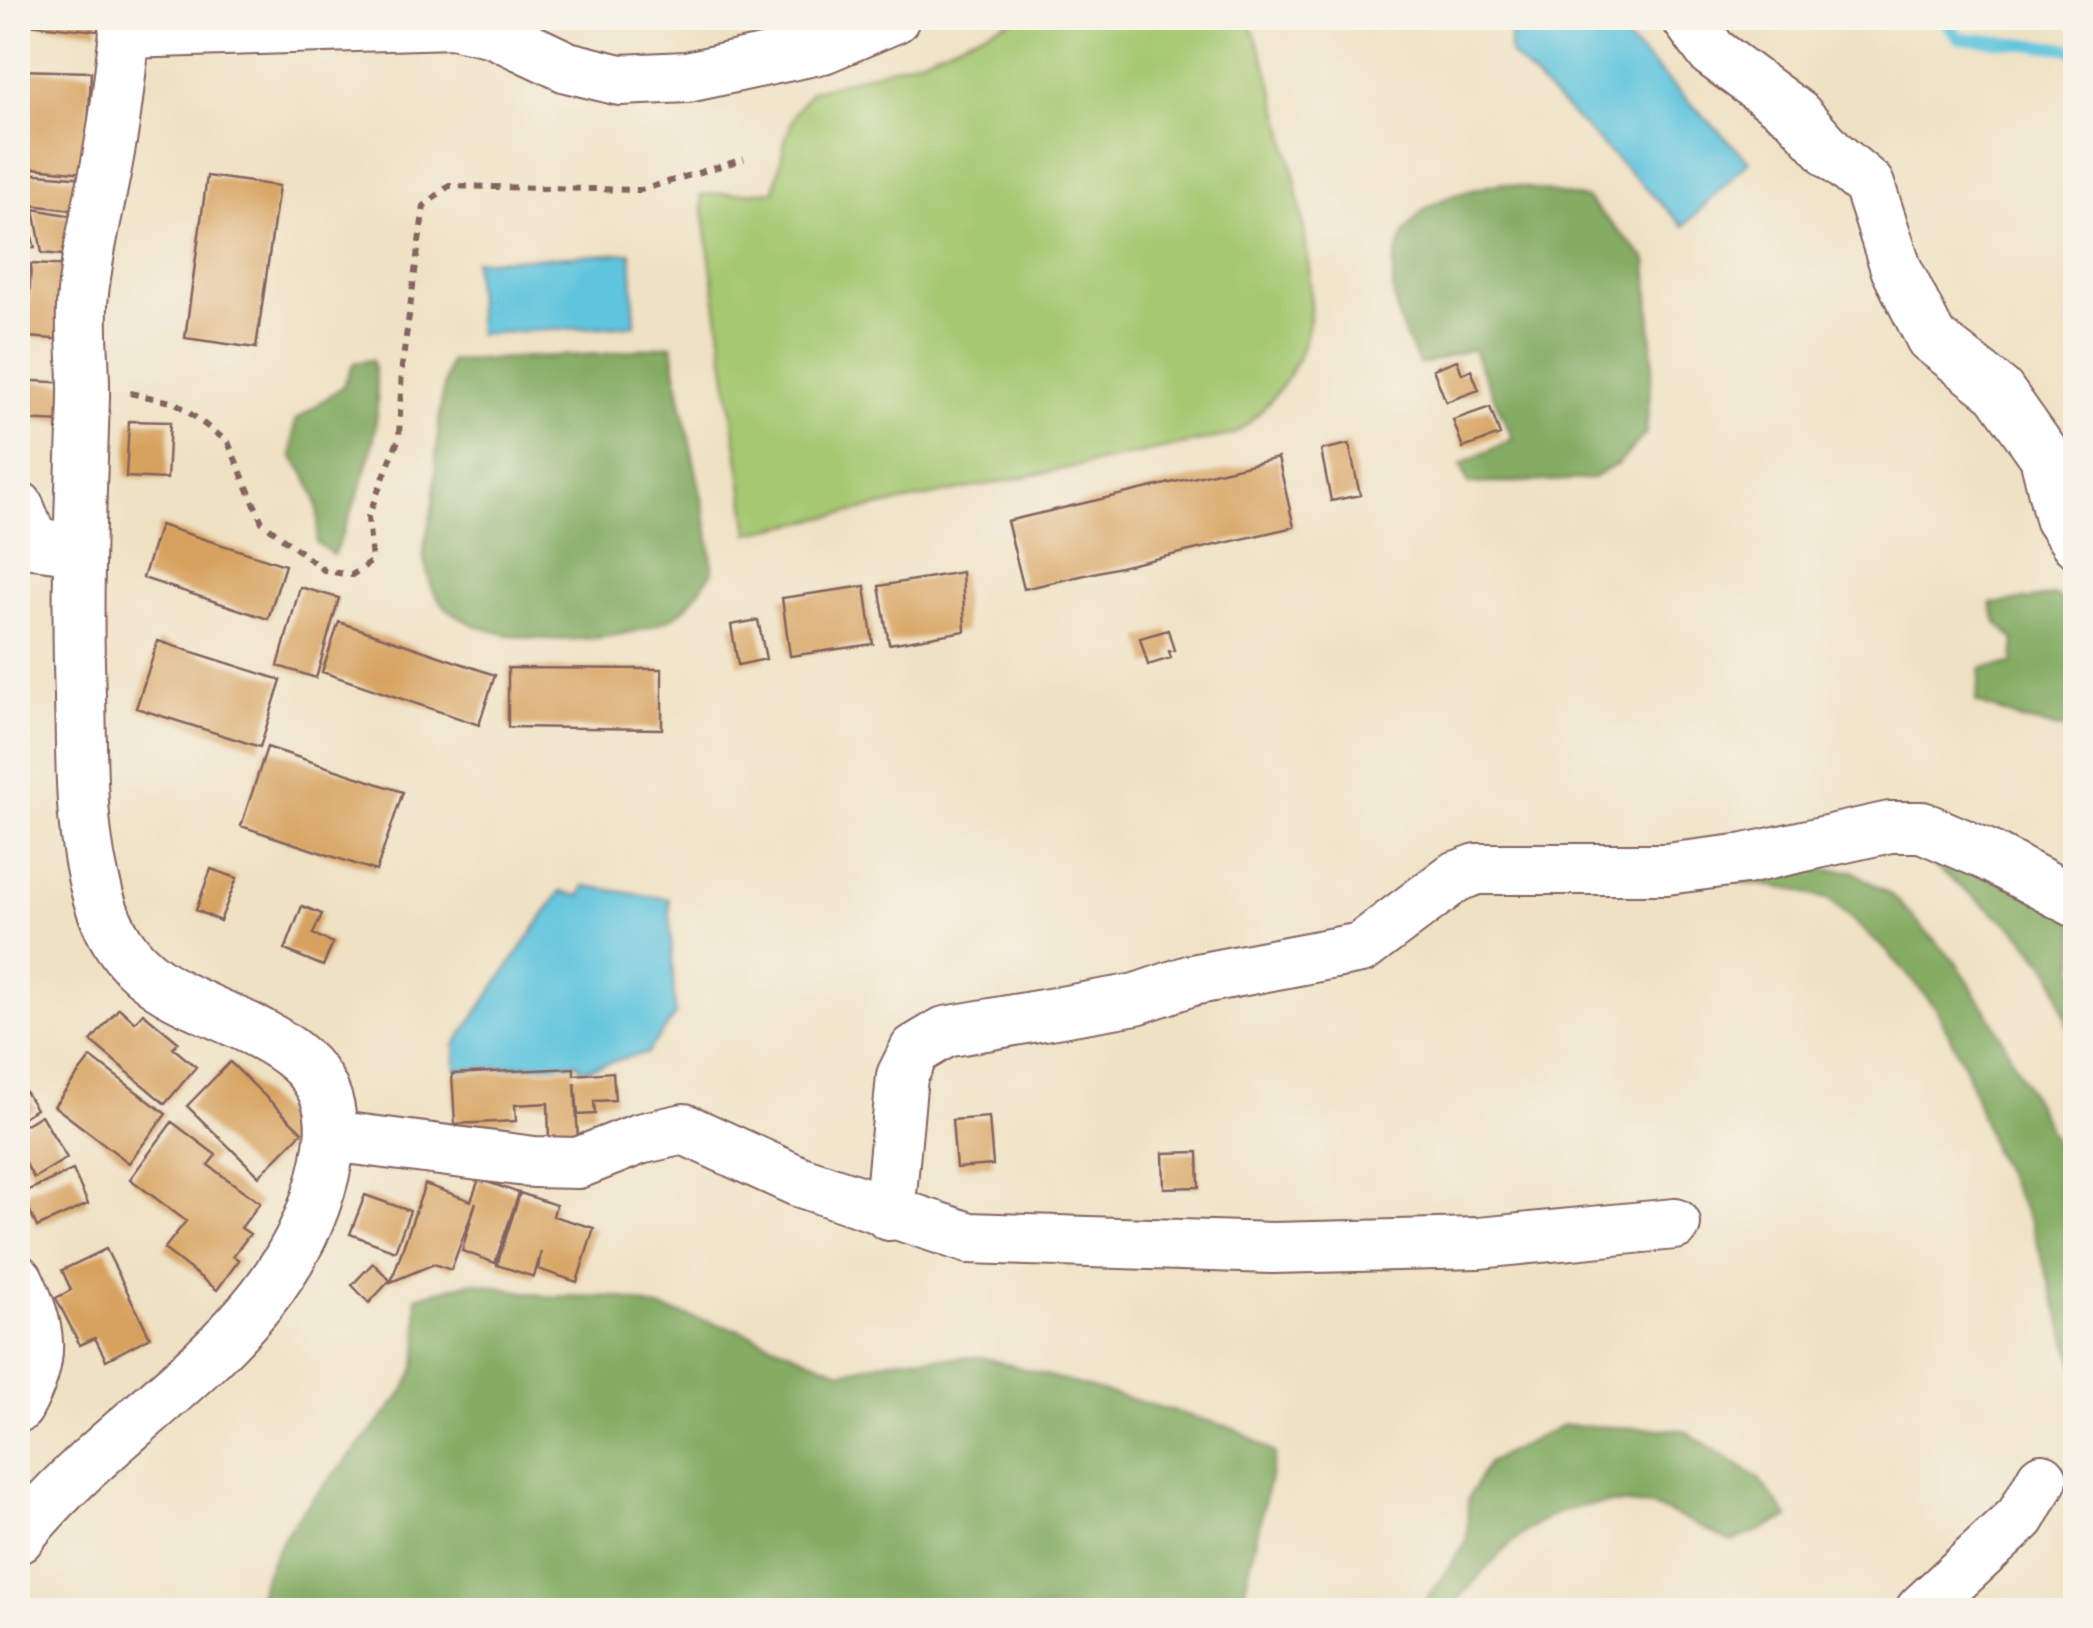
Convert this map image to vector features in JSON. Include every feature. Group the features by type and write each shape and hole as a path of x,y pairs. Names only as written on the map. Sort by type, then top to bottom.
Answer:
{"street":[{"path":"18,1538 60,1491 218,1352 283,1267 315,1206 331,1136 325,1100 307,1067 294,1054 261,1033 176,996 152,980 116,942 105,919 86,841 77,631 84,384 82,295 124,25 452,23 493,32 567,68 620,80 686,77 823,48 894,18"},
{"path":"1687,18 1712,52 1798,115 1832,154 1869,185 1896,268 1931,338 1999,391 2044,456 2060,518 2076,542"},
{"path":"18,506 33,544 80,550"},
{"path":"889,1215 902,1076 914,1050 945,1032 1136,999 1192,980 1362,948 1455,876 1477,870 1666,870 1745,860 1890,828 1922,828 1987,855 2076,902"},
{"path":"331,1136 534,1162 578,1163 640,1139 684,1129 798,1181 889,1215 969,1238 1272,1248 1478,1244 1675,1224"},
{"path":"18,1280 30,1306 40,1360 18,1407"},
{"path":"1921,1610 2021,1517 2042,1480"}],"path":[{"path":"84,384 176,403 228,442 262,522 326,571 352,575 372,562 368,517 399,438 402,366 424,206 450,186 642,190 744,159"}],"green space":[{"path":"1016,18 1247,18 1282,122 1308,257 1309,322 1299,355 1272,399 1235,434 749,533 701,195 774,191 786,137 795,113 811,91 920,59"},
{"path":"1501,183 1587,199 1647,260 1653,358 1646,433 1619,463 1591,479 1469,484 1461,464 1513,439 1472,349 1420,365 1397,311 1393,273 1396,254 1415,219 1443,199"},
{"path":"672,345 713,571 688,604 655,625 586,639 509,635 475,625 448,609 432,587 424,551 433,504 442,396 450,361 605,354"},
{"path":"372,360 377,410 374,435 362,484 333,555 316,542 315,496 292,456 295,421 342,387 354,363"},
{"path":"2055,596 2075,606 2075,731 2024,721 1976,702 1981,668 2013,664 2015,640 1997,623 1991,604"},
{"path":"1929,848 2075,917 2075,1049 2052,972 2019,932 1922,856"},
{"path":"1770,868 1853,871 1895,898 1957,964 1995,1025 2075,1181 2075,1366 2031,1223 1993,1150 1966,1069 1936,1008 1887,951 1830,900 1796,890 1735,881"},
{"path":"472,1282 545,1296 617,1297 739,1330 842,1372 900,1358 982,1357 1236,1429 1275,1454 1240,1610 256,1610 274,1554 289,1530 408,1384 418,1352 416,1297"},
{"path":"1563,1425 1684,1430 1758,1478 1789,1518 1732,1542 1650,1507 1605,1504 1576,1508 1551,1516 1509,1545 1449,1610 1419,1610 1467,1541 1468,1498 1488,1463"}],"water":[{"path":"1510,18 1605,18 1749,161 1684,226 1510,54"},
{"path":"631,253 635,325 478,334 474,261"},
{"path":"584,886 669,899 675,1015 646,1054 580,1069 578,1063 456,1070 455,1045 560,892 581,896"}],"building":[{"path":"18,18 99,18 98,31 18,23"},
{"path":"18,70 91,72 86,173 22,167"},
{"path":"27,173 85,178 82,211 31,205"},
{"path":"207,176 279,186 256,348 185,338"},
{"path":"19,188 35,248 18,248"},
{"path":"34,209 78,217 72,256 42,253"},
{"path":"31,264 73,266 68,340 27,337"},
{"path":"1457,360 1462,374 1471,370 1479,390 1446,402 1433,369"},
{"path":"18,380 68,383 66,422 18,420"},
{"path":"1490,407 1500,435 1463,448 1453,420"},
{"path":"129,421 170,422 167,479 126,477"},
{"path":"1349,444 1360,495 1331,501 1321,450"},
{"path":"1278,458 1294,527 1024,589 1007,521"},
{"path":"160,525 285,565 268,619 143,578"},
{"path":"962,572 965,631 889,644 879,586"},
{"path":"865,586 873,644 790,656 782,598"},
{"path":"300,587 339,598 316,678 278,666"},
{"path":"758,620 766,659 738,665 731,625"},
{"path":"339,622 495,675 479,725 322,672"},
{"path":"1168,630 1174,650 1169,651 1171,658 1148,665 1140,638"},
{"path":"158,641 281,680 260,747 136,708"},
{"path":"508,668 662,669 662,729 508,727"},
{"path":"267,747 403,792 376,871 241,826"},
{"path":"211,869 237,878 220,921 196,910"},
{"path":"302,906 322,914 313,934 333,943 323,966 285,950"},
{"path":"119,1008 135,1022 143,1013 178,1042 173,1048 196,1067 165,1104 91,1041"},
{"path":"91,1057 166,1114 129,1163 54,1106"},
{"path":"230,1062 302,1132 259,1176 187,1106"},
{"path":"574,1068 574,1075 613,1072 615,1100 594,1101 595,1114 578,1115 575,1083 578,1140 549,1141 548,1103 515,1105 516,1121 455,1124 452,1074"},
{"path":"18,1080 36,1109 18,1120"},
{"path":"41,1115 67,1158 34,1178 18,1151 18,1129"},
{"path":"989,1117 993,1165 956,1168 952,1120"},
{"path":"172,1122 216,1155 208,1165 260,1203 241,1228 250,1234 233,1256 239,1260 217,1290 164,1249 186,1221 130,1179"},
{"path":"1198,1152 1199,1187 1164,1188 1163,1153"},
{"path":"73,1170 88,1204 37,1227 22,1193"},
{"path":"479,1179 519,1193 495,1263 462,1251 476,1202 451,1270 434,1264 391,1282 425,1184 471,1201"},
{"path":"520,1193 556,1205 553,1216 594,1228 577,1282 538,1269 541,1252 534,1277 497,1265"},
{"path":"365,1195 410,1211 395,1251 350,1234"},
{"path":"106,1249 150,1337 106,1360 95,1338 80,1345 56,1298 71,1290 62,1270"},
{"path":"373,1263 390,1280 369,1303 352,1285"}],"waterway":[{"path":"1942,18 1959,38 2066,48 2076,53"}]}
